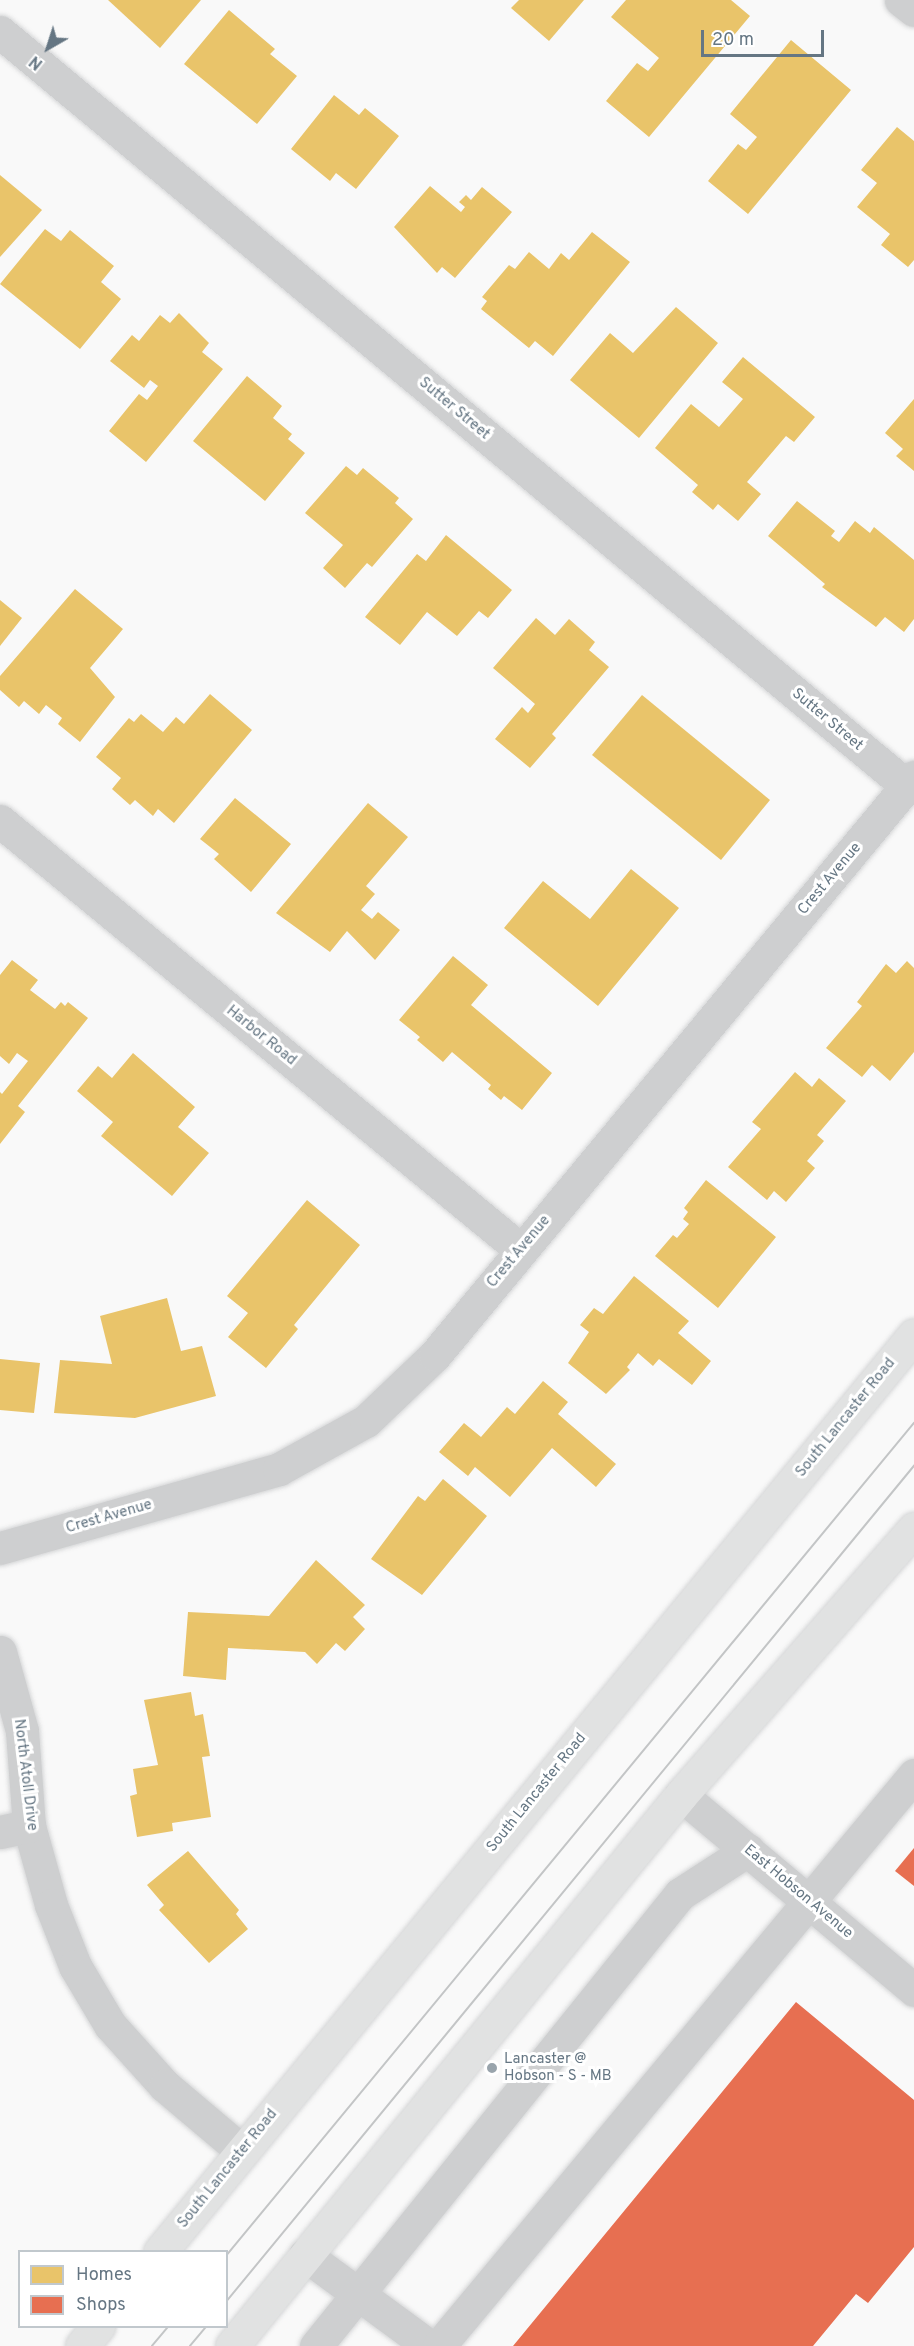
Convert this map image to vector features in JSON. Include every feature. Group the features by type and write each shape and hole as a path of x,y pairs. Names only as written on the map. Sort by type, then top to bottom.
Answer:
{"main road":[{"name":"South Lancaster Road","path":"162,2250 914,1335"},
{"path":"232,2346 681,1795 914,1529"},
{"path":"82,2346 96,2328"}],"street":[{"path":"901,0 914,10"},
{"name":"Sutter Street","path":"0,32 910,782"},
{"name":"Crest Avenue","path":"0,1548 279,1469 366,1420 435,1355 910,782"},
{"name":"Harbor Road","path":"0,821 521,1250"},
{"name":"North Atoll Drive","path":"0,1652 22,1731 15,1829 51,1905 75,1966 110,2025 165,2086 242,2151"},
{"path":"439,2346 810,1903 914,1775"},
{"name":"East Hobson Avenue","path":"681,1795 914,1990"},
{"path":"316,2346 680,1894 748,1850"},
{"path":"305,2255 429,2346"}],"building: Homes":[{"path":"108,0 201,0 160,48"},
{"path":"519,0 584,0 549,41 511,8"},
{"path":"626,0 731,0 750,16 649,137 606,101 637,63 648,71 659,58 611,17"},
{"path":"229,10 275,49 270,54 297,76 257,124 184,64"},
{"path":"791,40 851,90 748,214 708,181 738,144 746,150 757,137 730,114"},
{"path":"334,95 359,115 365,108 399,136 356,189 336,173 330,181 291,149"},
{"path":"897,127 914,141 914,260 908,267 881,245 890,234 857,207 877,183 861,170"},
{"path":"0,175 42,210 0,257"},
{"path":"430,186 461,212 465,207 459,202 466,195 471,200 482,187 512,212 455,278 442,267 437,273 394,227"},
{"path":"45,229 61,241 70,230 114,266 101,282 121,299 80,349 0,284"},
{"path":"592,232 630,262 553,356 535,341 529,348 481,309 487,301 482,297 509,265 515,269 529,252 549,269 561,253 569,260"},
{"path":"676,307 718,343 639,438 570,380 610,333 633,353"},
{"path":"179,313 209,343 202,352 223,369 146,462 109,431 139,394 147,400 158,386 150,380 144,388 110,361 132,335 139,341 160,315 170,323"},
{"path":"743,357 815,417 794,442 786,436 747,482 761,494 738,521 718,504 713,510 692,492 698,485 655,448 691,404 719,427 743,399 722,382"},
{"path":"247,376 282,406 273,418 292,434 288,439 305,453 265,501 193,441"},
{"path":"914,399 914,471 896,456 903,449 885,433"},
{"path":"346,466 357,475 363,468 399,498 395,503 413,519 372,567 367,563 345,588 323,568 343,545 305,513"},
{"path":"797,501 835,531 831,536 839,542 855,521 870,533 874,527 914,560 914,619 904,632 885,617 876,627 822,587 825,584 768,536"},
{"path":"446,535 512,590 488,618 479,611 457,636 427,612 400,645 365,617 417,554 426,561"},
{"path":"75,589 123,629 90,668 115,697 80,742 58,724 62,718 46,705 39,714 24,701 19,707 0,690 0,676"},
{"path":"0,600 22,618 0,646"},
{"path":"536,618 555,635 569,619 595,642 589,650 609,667 552,734 556,738 530,768 495,739 522,707 528,713 535,704 493,668"},
{"path":"210,694 252,730 174,823 158,809 153,816 135,800 130,805 112,789 121,778 96,757 129,718 134,722 141,714 163,732 176,717 184,724"},
{"path":"642,695 770,800 721,860 592,755"},
{"path":"235,798 291,844 251,892 214,859 219,854 200,839"},
{"path":"368,803 408,837 366,886 375,894 361,910 372,919 378,912 400,930 375,960 347,931 330,952 276,913"},
{"path":"631,869 679,908 598,1006 504,928 543,881 590,919"},
{"path":"453,956 488,985 471,1005 552,1073 522,1110 504,1096 501,1100 488,1089 491,1085 452,1052 443,1062 417,1040 420,1037 399,1020"},
{"path":"12,960 38,980 30,990 55,1009 61,1002 65,1006 68,1002 88,1018 18,1106 25,1112 0,1144 0,1092 2,1094 28,1061 17,1053 9,1064 0,1056 0,975"},
{"path":"907,961 914,968 914,1052 890,1081 872,1065 862,1077 826,1048 862,1006 857,1002 886,964 896,973"},
{"path":"133,1053 195,1107 178,1127 209,1153 172,1196 101,1136 113,1122 77,1091 98,1066 112,1078"},
{"path":"795,1072 812,1087 819,1078 846,1101 817,1135 824,1141 807,1161 815,1168 786,1202 774,1191 767,1200 728,1167 761,1129 752,1122"},
{"path":"706,1180 776,1237 718,1308 655,1256 673,1235 677,1238 689,1224 683,1219 688,1212 684,1208"},
{"path":"307,1200 360,1245 294,1325 298,1329 266,1368 228,1337 248,1313 227,1296"},
{"path":"634,1276 689,1321 678,1333 711,1361 692,1385 659,1359 653,1366 638,1353 627,1367 630,1370 606,1394 568,1363 589,1332 580,1325 594,1308 603,1314"},
{"path":"167,1298 181,1351 202,1346 216,1396 135,1418 54,1413 60,1360 112,1364 100,1316"},
{"path":"0,1359 40,1363 34,1413 0,1410"},
{"path":"543,1381 568,1402 558,1414 616,1464 596,1487 552,1448 510,1497 475,1467 468,1476 439,1452 464,1423 481,1437 507,1407 515,1414"},
{"path":"443,1479 487,1516 422,1595 371,1559 418,1496 425,1501"},
{"path":"316,1560 365,1605 353,1617 365,1629 345,1651 336,1643 317,1664 305,1652 228,1648 226,1680 183,1676 188,1612 269,1616"},
{"path":"191,1692 195,1716 203,1714 210,1756 202,1757 211,1817 172,1823 173,1831 137,1837 130,1796 137,1794 133,1769 158,1765 144,1700"},
{"path":"188,1851 239,1910 236,1914 248,1929 209,1963 159,1910 164,1905 147,1885"}],"building: Shops":[{"path":"914,1848 914,1886 895,1871"},
{"path":"796,2002 914,2100 914,2247 868,2303 856,2294 813,2346 513,2346"}],"tram line":[{"path":"228,2254 914,1423"},
{"path":"228,2300 914,1466"},
{"path":"152,2346 167,2328"},
{"path":"190,2346 205,2328"}],"place":[{"name":"Lancaster @ Hobson - S - MB","path":"492,2068"}]}
